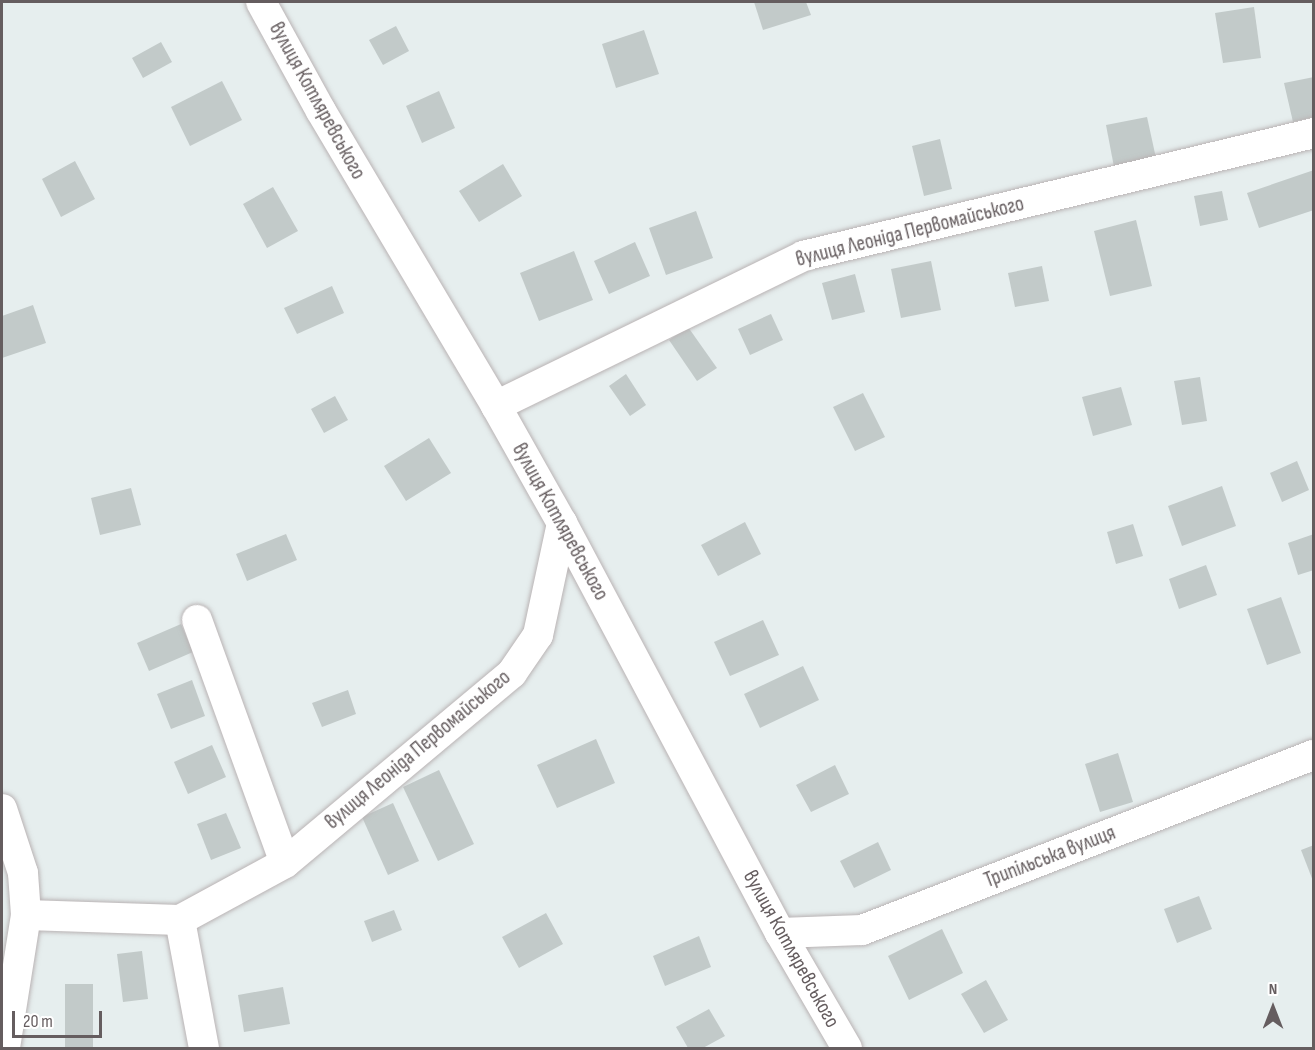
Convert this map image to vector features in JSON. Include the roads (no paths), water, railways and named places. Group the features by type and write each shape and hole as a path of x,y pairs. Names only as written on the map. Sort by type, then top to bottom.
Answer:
{"street":[{"name":"вулиця Котляревського","path":"261,2 321,111 496,406 562,523 780,933 847,1048"},
{"name":"вулиця Леоніда Первомайського","path":"496,406 803,256 1314,133"},
{"name":"вулиця Леоніда Первомайського","path":"180,921 285,863 512,672 538,635 562,523"},
{"path":"197,620 285,863"},
{"name":"Трипільська вулиця","path":"780,933 862,930 1314,754"},
{"path":"2,809 23,873 26,915 5,1048"},
{"path":"26,915 180,921 204,1048"}]}
